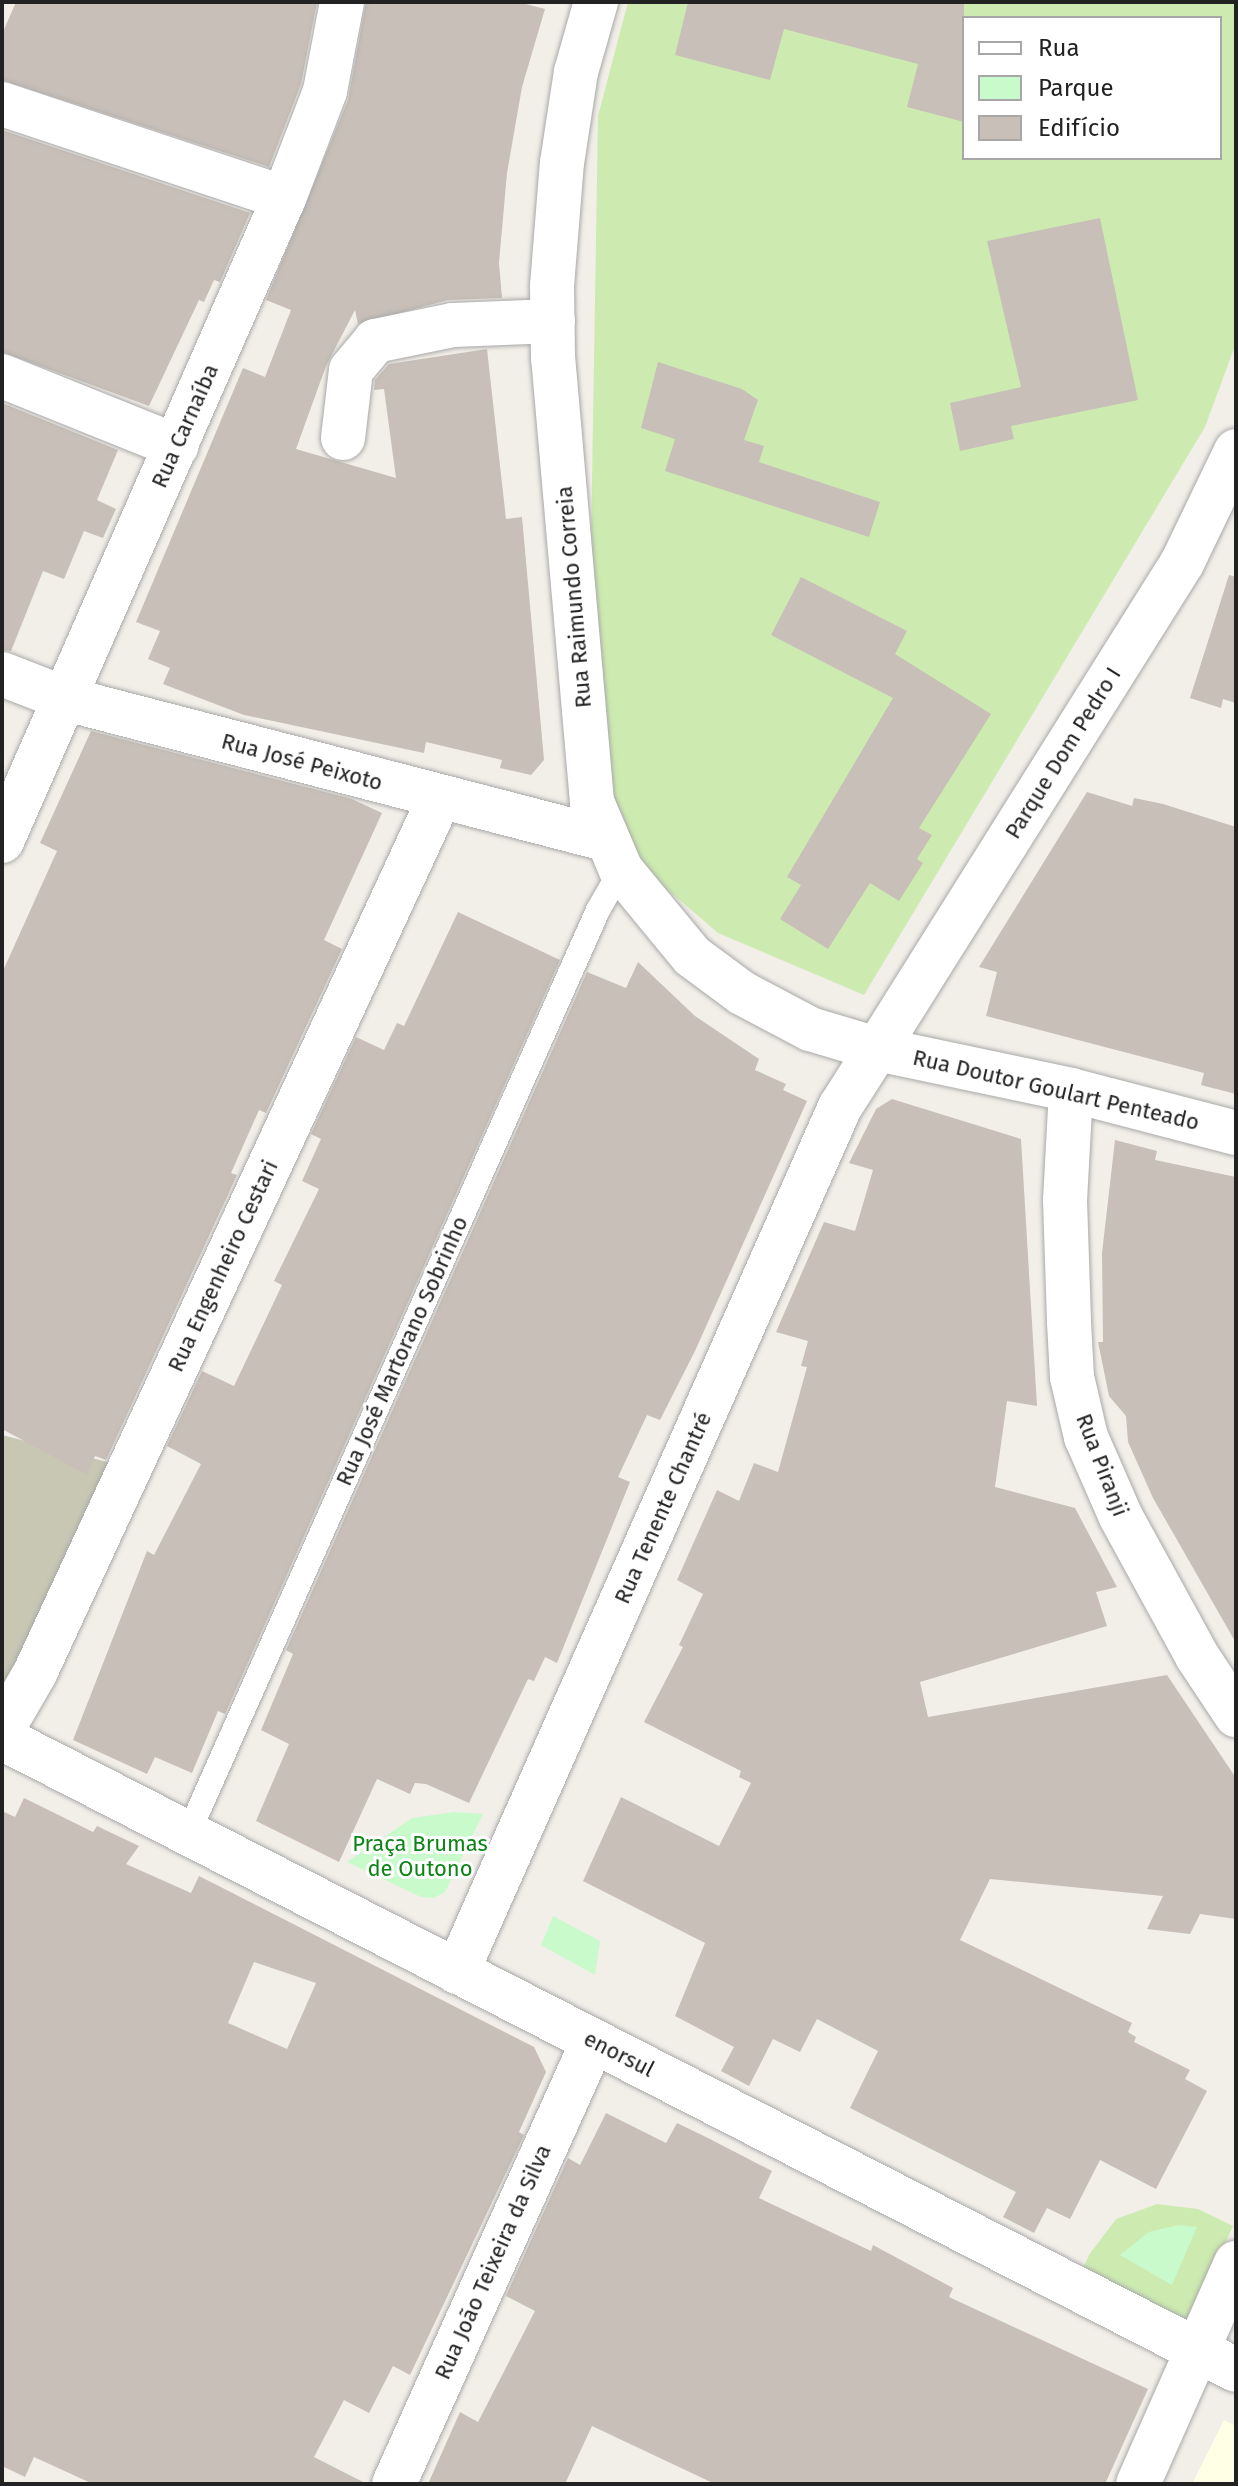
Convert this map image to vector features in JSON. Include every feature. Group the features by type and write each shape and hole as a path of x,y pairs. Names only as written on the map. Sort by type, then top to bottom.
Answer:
{"street":[{"name":"Rua Carnaíba","path":"2,841 284,198 325,91 342,2"},
{"name":"Rua Raimundo Correia","path":"596,2 576,72 553,231 553,321 592,802 613,855 692,956 742,993 810,1029 877,1049"},
{"path":"2,104 284,198"},
{"path":"343,438 351,370 375,341 453,325 553,321"},
{"path":"2,376 176,446"},
{"name":"Parque Dom Pedro I","path":"877,1049 1182,563 1236,451"},
{"name":"Rua José Peixoto","path":"2,674 66,699 439,799 613,855"},
{"name":"Rua Engenheiro Cestari","path":"2,1730 35,1673 439,799"},
{"name":"Rua Doutor Goulart Penteado","path":"877,1049 1071,1090 1236,1133"},
{"name":"Rua Tenente Chantré","path":"457,1972 840,1107 877,1049"},
{"name":"Rua Piranji","path":"1071,1090 1065,1200 1069,1322 1072,1377 1086,1437 1121,1517 1197,1656 1236,1715"},
{"name":"enorsul","path":"2,1738 1236,2370"},
{"name":"Rua João Teixeira da Silva","path":"394,2484 593,2041"},
{"path":"1138,2484 1236,2263"}],"lane":[{"name":"Rua José Martorano Sobrinho","path":"188,1834 598,910 613,855"}],"shaded area":[{"path":"2,1435 115,1464 13,1691 2,1684"},
{"path":"1224,2420 1236,2426 1236,2484 1192,2484"}],"green space":[{"path":"628,2 1236,2 1236,343 1205,427 864,995 718,933 620,849 604,741 591,543 598,116"},
{"name":"Praça Brumas de Outono","path":"454,1812 483,1814 445,1892 434,1898 421,1897 347,1862 412,1818"},
{"path":"553,1916 600,1941 595,1975 541,1945"},
{"path":"1157,2204 1198,2209 1233,2226 1184,2335 1077,2282 1089,2255 1116,2219"},
{"path":"1178,2225 1197,2227 1172,2285 1120,2255 1149,2232"}],"building":[{"path":"16,2 317,2 301,84 269,167 2,80 2,34"},
{"path":"366,2 518,2 545,9 522,87 507,173 499,263 502,298 448,300 358,324 355,310 326,366 296,449 396,478 384,389 374,390 375,380 389,364 487,349 506,519 522,517 544,760 531,775 500,768 502,760 426,742 424,753 244,715 163,684 170,668 148,659 160,631 136,622 243,368 265,377 291,310 266,300 348,100"},
{"path":"688,2 964,2 962,121 907,107 918,64 784,29 770,80 675,55"},
{"path":"2,130 250,213 220,282 214,280 204,302 199,300 149,406 2,352"},
{"path":"1100,218 1138,400 1011,426 1014,439 960,451 950,403 1021,387 987,241"},
{"path":"658,362 742,389 758,400 744,440 764,446 759,462 880,502 869,537 665,471 675,439 641,428"},
{"path":"2,403 118,450 97,500 116,509 103,538 84,531 64,579 43,571 11,651 2,650"},
{"path":"1229,575 1236,577 1236,703 1223,699 1221,708 1190,698"},
{"path":"801,577 907,631 895,654 991,714 919,828 932,835 917,859 923,863 899,901 870,883 828,949 780,919 801,885 787,877 893,698 771,635"},
{"path":"91,731 352,799 382,813 324,940 342,949 266,1113 259,1110 231,1173 237,1175 106,1460 95,1456 87,1475 2,1429 2,973 57,851 40,843"},
{"path":"1087,792 1132,806 1134,798 1163,804 1236,827 1236,1094 1201,1085 1204,1073 986,1016 997,972 979,967"},
{"path":"458,912 560,960 225,1714 218,1711 192,1773 155,1757 147,1774 73,1740 147,1551 154,1555 201,1464 167,1446 202,1371 234,1386 282,1285 274,1281 319,1189 302,1181 321,1139 311,1134 356,1037 384,1050 397,1023 404,1026"},
{"path":"638,962 695,1016 759,1059 755,1070 786,1084 783,1090 807,1101 695,1351 660,1420 647,1415 618,1477 630,1482 557,1663 545,1657 534,1681 528,1679 469,1803 426,1784 415,1783 410,1794 377,1779 339,1862 256,1821 289,1744 261,1730 293,1654 286,1650 587,972 626,988"},
{"path":"892,1099 1021,1139 1037,1406 1007,1401 995,1487 1075,1508 1117,1587 1096,1592 1107,1626 920,1682 928,1717 1167,1675 1236,1778 1236,1919 1200,1914 1190,1934 1147,1929 1163,1896 990,1879 960,1940 1132,2023 1128,2032 1136,2037 1134,2042 1190,2070 1185,2079 1207,2091 1156,2189 1100,2160 1070,2219 1047,2208 1034,2233 1003,2217 1016,2192 850,2108 878,2051 817,2019 800,2052 773,2039 749,2086 721,2071 734,2047 675,2016 705,1943 583,1881 621,1797 719,1846 751,1783 739,1777 741,1771 644,1722 683,1647 679,1645 703,1594 677,1580 717,1490 739,1501 754,1463 778,1472 807,1367 801,1366 808,1341 776,1332 824,1222 855,1231 873,1170 849,1163 876,1109"},
{"path":"1115,1140 1157,1151 1155,1160 1236,1177 1236,1643 1153,1498 1128,1442 1126,1416 1109,1396 1098,1342 1103,1342 1102,1253"},
{"path":"24,1798 93,1832 97,1826 139,1846 126,1864 191,1893 199,1876 534,2047 546,2072 519,2132 524,2135 410,2375 393,2366 369,2413 344,2400 314,2457 367,2484 93,2484 34,2457 25,2477 2,2466 2,1811 15,1817","holes":["254,1962 316,1983 287,2049 228,2023"]},
{"path":"606,2113 666,2143 677,2123 708,2138 772,2171 759,2198 871,2251 873,2245 953,2288 949,2297 1148,2389 1105,2484 715,2484 592,2426 565,2484 428,2484 460,2412 478,2422 535,2311 506,2296 568,2158 580,2165"}]}
